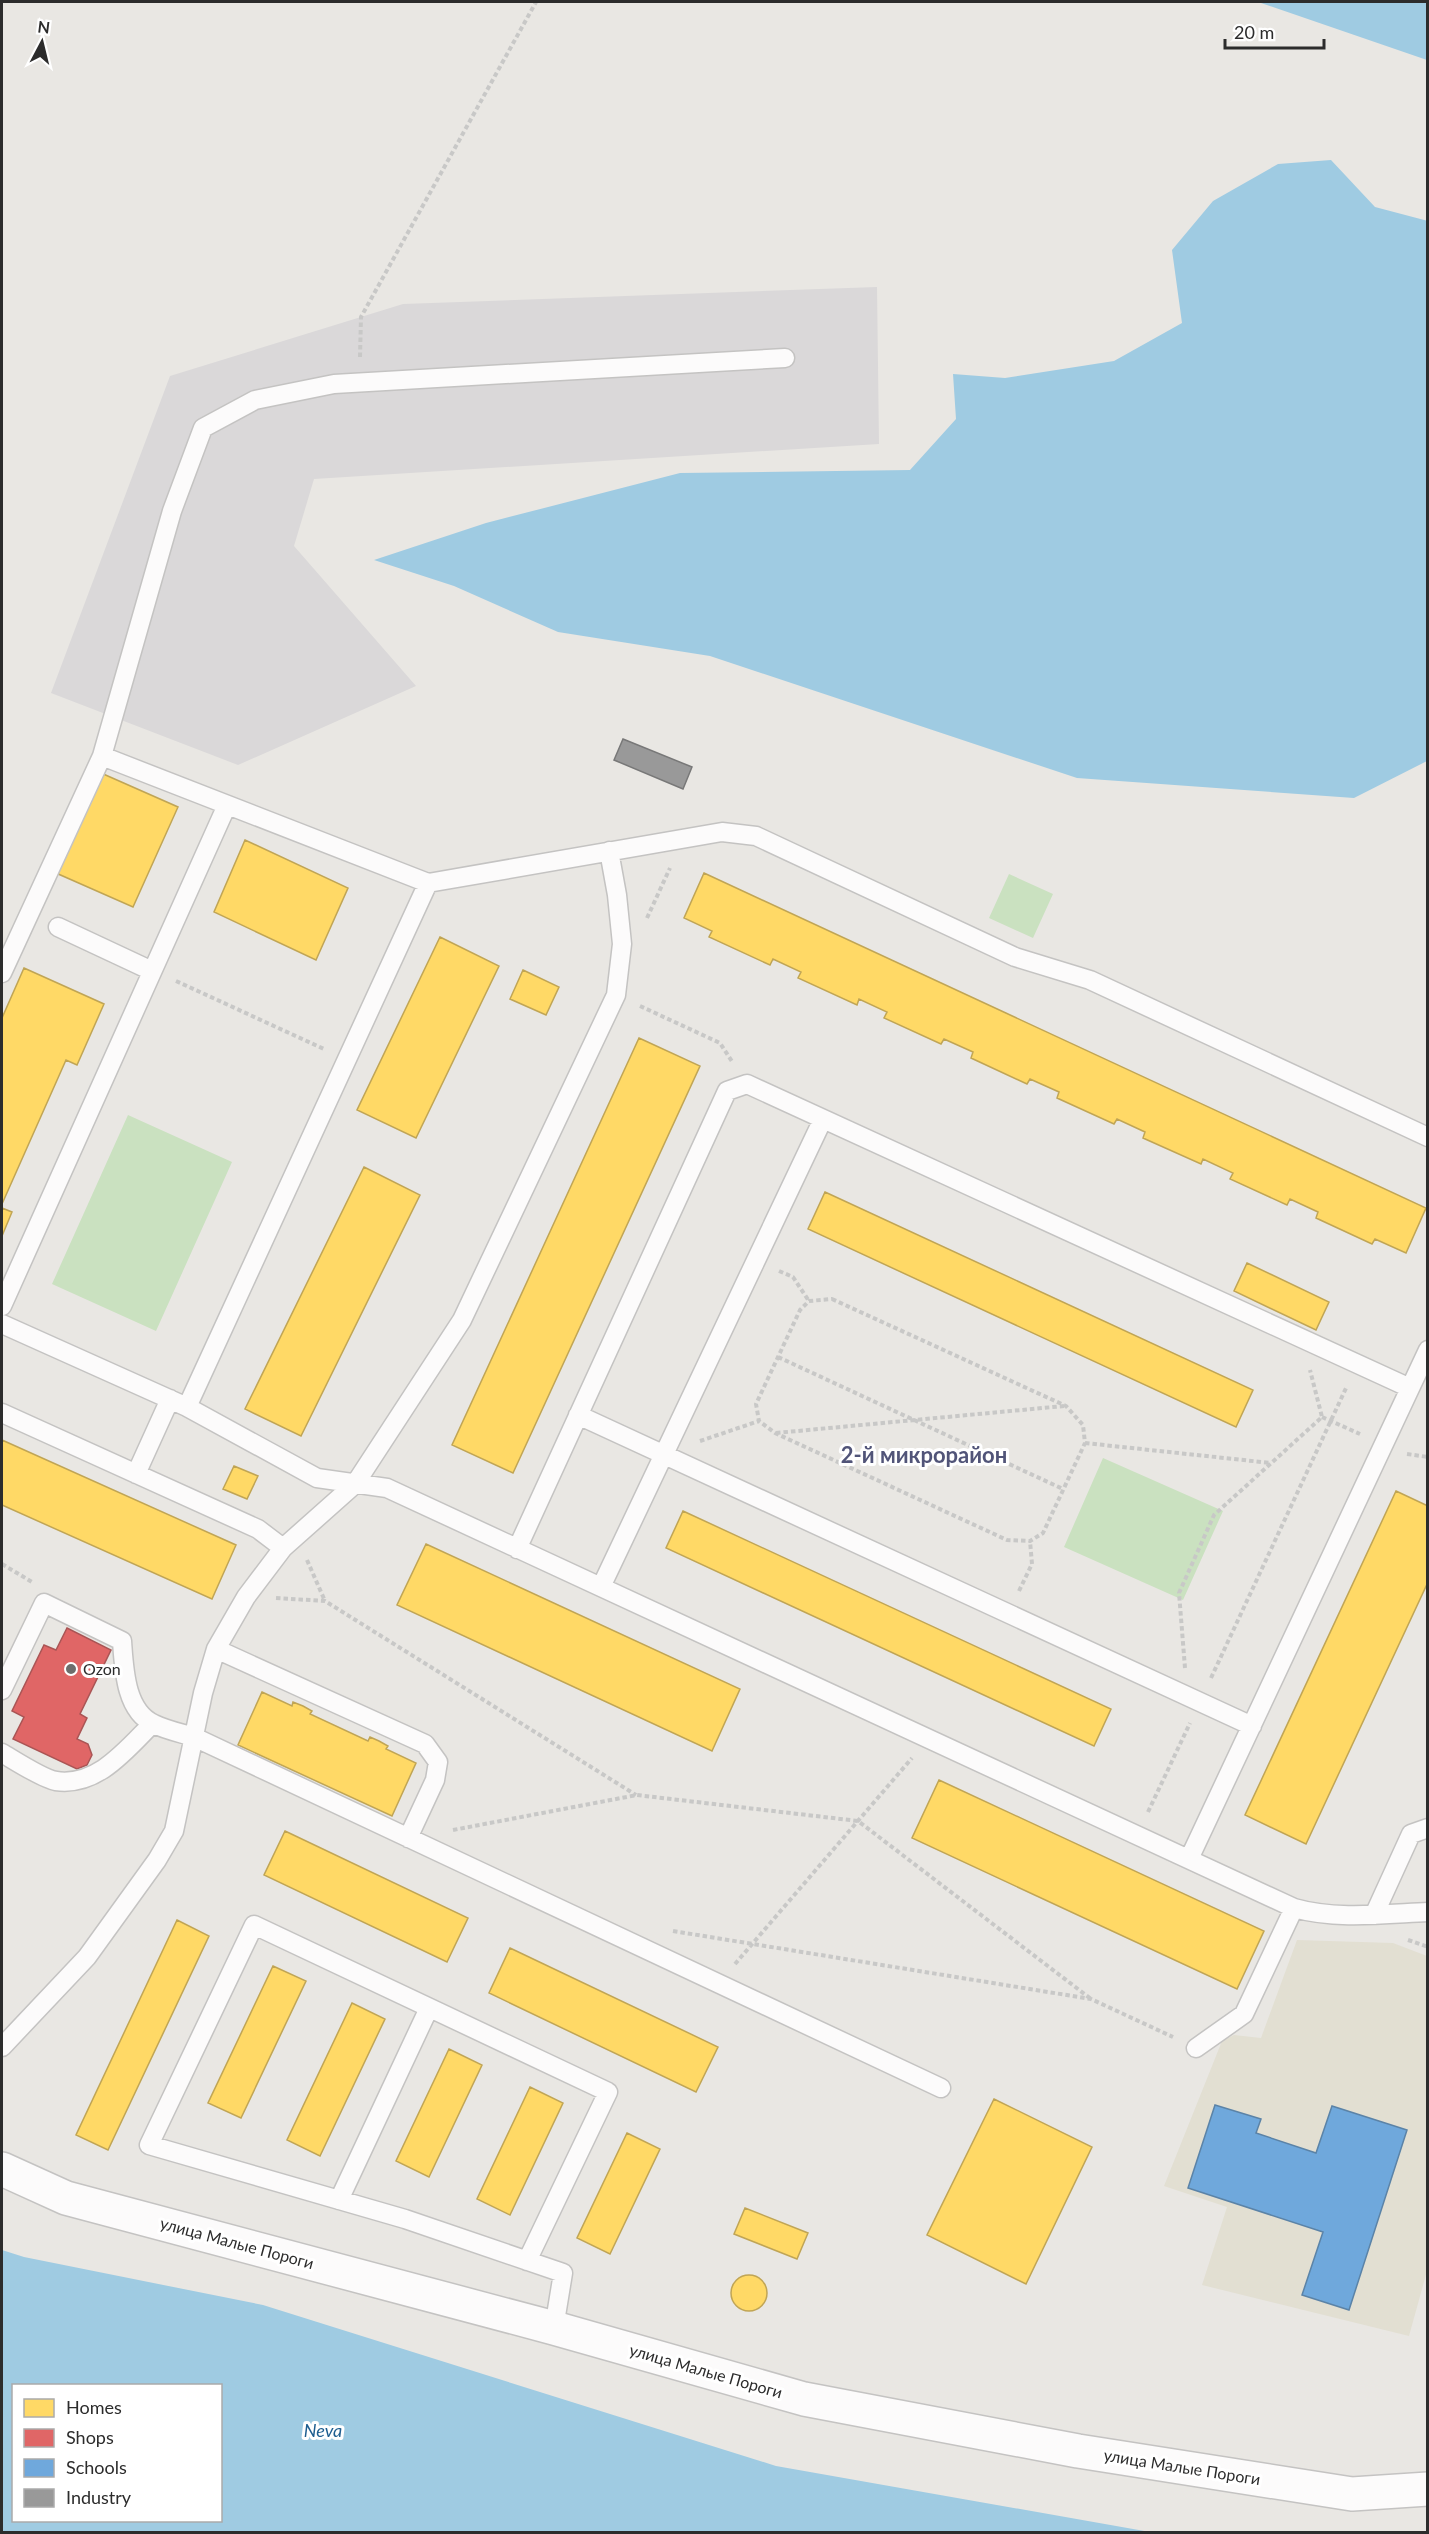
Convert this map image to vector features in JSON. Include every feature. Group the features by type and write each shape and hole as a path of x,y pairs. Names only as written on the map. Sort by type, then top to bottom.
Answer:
{"street":[{"name":"улица Малые Пороги","path":"2,2169 66,2198 554,2328 804,2399 1066,2448 1352,2494 1428,2489"}],"lane":[{"path":"2,973 102,756 172,511 203,428 255,400 334,384 785,358"},
{"path":"102,756 428,883 722,832 756,836 1015,957 1090,980 1428,1137"},
{"path":"2,1306 227,805"},
{"path":"2,2047 87,1957 158,1860 174,1831 216,1649 246,1597 290,1542 355,1484 462,1320 616,995 622,944 617,895 609,851"},
{"path":"187,1407 428,883"},
{"path":"58,927 152,971"},
{"path":"517,1549 727,1091 747,1084 1410,1388"},
{"path":"601,1587 823,1119"},
{"path":"2,1324 187,1407 317,1478 387,1488 1293,1908 1312,1913 1374,1915 1428,1912"},
{"path":"1189,1860 1428,1350"},
{"path":"136,1474 170,1399"},
{"path":"2,1413 290,1542"},
{"path":"578,1414 1252,1726"},
{"path":"2,1690 44,1603 122,1641 124,1673 132,1702 152,1724 194,1737 941,2088"},
{"path":"216,1649 425,1744 438,1762 435,1780 408,1838"},
{"path":"2,1753 55,1781 85,1779 113,1763 152,1724"},
{"path":"1374,1915 1411,1834 1428,1828"},
{"path":"1196,2048 1244,2014 1293,1908"},
{"path":"526,2261 608,2092 254,1925 149,2145 405,2219 526,2261 563,2273 554,2328"},
{"path":"339,2200 429,2008"}],"path":[{"path":"359,383 361,317 536,2"},
{"path":"646,920 684,838"},
{"path":"152,971 347,1060"},
{"path":"616,995 720,1043 747,1084"},
{"path":"756,1260 793,1277 809,1301"},
{"path":"832,1299 1066,1406 1083,1425 1085,1443 1043,1533 1030,1541 1007,1540 775,1433 759,1421 756,1404 778,1358 800,1310 809,1301 832,1299"},
{"path":"1303,1339 1322,1417"},
{"path":"778,1358 1063,1489"},
{"path":"1143,1823 1193,1699 1357,1364"},
{"path":"775,1433 1066,1406"},
{"path":"1322,1417 1361,1435"},
{"path":"1193,1699 1179,1593 1214,1515 1322,1417"},
{"path":"664,1454 759,1421"},
{"path":"1085,1443 1271,1463"},
{"path":"1401,1453 1427,1457"},
{"path":"1009,1614 1032,1564 1030,1541"},
{"path":"290,1542 325,1601 637,1796"},
{"path":"2,1564 37,1586 44,1603"},
{"path":"246,1597 325,1601"},
{"path":"718,1984 928,1739"},
{"path":"408,1838 637,1796 858,1821 1091,1999 1196,2048"},
{"path":"662,1929 1091,1999"}],"shaded area":[{"path":"877,287 879,444 314,479 294,546 416,686 238,765 51,693 170,376 403,304"},
{"path":"1297,1940 1393,1943 1427,1956 1427,2271 1409,2336 1202,2285 1227,2207 1164,2186 1222,2041 1234,2035 1261,2038"}],"green space":[{"path":"1009,874 1053,894 1033,938 989,918"},
{"path":"128,1115 232,1162 156,1331 52,1284"},
{"path":"1103,1458 1223,1511 1183,1600 1064,1547"}],"water":[{"path":"1258,2 1427,2 1427,60"},
{"path":"1331,160 1375,207 1428,221 1427,761 1354,798 1077,778 710,656 558,632 454,586 374,560 486,523 680,473 910,470 956,419 953,374 1005,378 1114,361 1182,323 1172,250 1213,201 1278,164"},
{"name":"Neva","path":"2,2250 24,2257 263,2305 776,2466 1150,2532 2,2532"}],"building: Homes":[{"path":"101,773 178,807 133,907 56,873"},
{"path":"245,840 348,888 316,960 214,912"},
{"path":"704,873 1426,1208 1406,1253 1375,1239 1372,1244 1316,1218 1318,1212 1290,1199 1287,1205 1230,1179 1233,1173 1203,1159 1201,1164 1143,1138 1145,1132 1117,1119 1114,1124 1057,1098 1059,1092 1030,1079 1027,1084 971,1058 973,1052 944,1039 941,1044 884,1018 887,1012 859,999 857,1005 798,978 801,972 773,959 770,965 709,937 712,931 684,918"},
{"path":"440,937 499,966 416,1138 357,1110"},
{"path":"24,968 104,1004 77,1065 66,1060 2,1204 2,1018"},
{"path":"523,970 559,987 546,1015 510,999"},
{"path":"639,1038 700,1066 513,1473 452,1445"},
{"path":"364,1167 420,1195 301,1436 245,1409"},
{"path":"825,1192 1253,1390 1236,1427 808,1229"},
{"path":"2,1208 12,1212 2,1236"},
{"path":"1247,1263 1329,1302 1316,1330 1234,1291"},
{"path":"2,1440 236,1545 212,1599 2,1505"},
{"path":"234,1466 258,1476 247,1499 223,1489"},
{"path":"1396,1491 1428,1506 1428,1582 1306,1844 1245,1815"},
{"path":"683,1511 1111,1709 1094,1746 666,1548"},
{"path":"426,1544 740,1689 712,1751 397,1605"},
{"path":"262,1692 292,1706 293,1702 303,1706 312,1711 310,1714 368,1741 370,1737 379,1741 388,1746 386,1749 416,1763 392,1816 238,1745"},
{"path":"939,1780 1264,1931 1237,1989 912,1838"},
{"path":"285,1831 468,1918 447,1962 264,1875"},
{"path":"177,1920 209,1936 108,2150 76,2135"},
{"path":"510,1948 718,2047 696,2092 489,1993"},
{"path":"273,1966 306,1981 241,2118 208,2103"},
{"path":"352,2003 385,2019 320,2156 287,2140"},
{"path":"449,2049 482,2065 429,2177 396,2161"},
{"path":"530,2087 563,2103 510,2215 477,2199"},
{"path":"994,2099 1092,2147 1026,2284 927,2235"},
{"path":"627,2133 660,2149 610,2254 577,2238"},
{"path":"745,2208 808,2233 797,2259 734,2234"},
{"path":"749,2275 761,2281 767,2293 761,2305 749,2311 737,2305 731,2293 737,2281"}],"building: Shops":[{"path":"67,1628 111,1650 80,1714 87,1718 77,1739 88,1744 92,1755 87,1765 77,1769 13,1739 24,1717 12,1711 44,1645 56,1650"}],"building: Schools":[{"path":"1215,2105 1261,2119 1256,2133 1316,2153 1332,2106 1407,2130 1349,2310 1302,2295 1323,2232 1188,2188"}],"building: Industry":[{"path":"623,739 692,767 683,789 614,760"}],"place":[{"name":"Ozon","path":"71,1669"}],"district":[{"name":"2-й микрорайон","path":"924,1455"}]}
